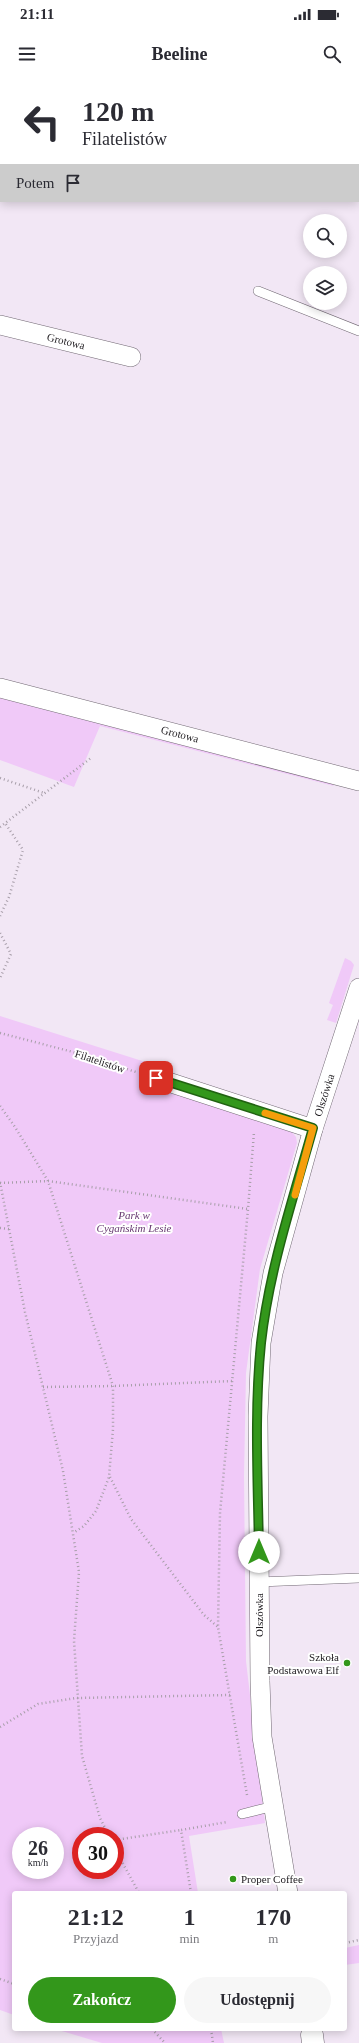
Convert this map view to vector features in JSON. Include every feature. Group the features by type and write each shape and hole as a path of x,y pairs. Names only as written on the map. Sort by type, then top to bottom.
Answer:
{"street":[{"name":"Grotowa","path":"0,325 132,357"},
{"name":"Grotowa","path":"0,688 359,781"},
{"name":"Olszówka","path":"288,1891 262,1737 258,1416 261,1343 273,1273 313,1128 359,988"},
{"path":"156,1078 313,1128"}],"lane":[{"path":"258,291 359,332"},
{"path":"259,1582 359,1578"},
{"path":"238,1818 274,1806"}],"path":[{"path":"0,827 91,758"},
{"path":"0,778 44,793"},
{"path":"0,916 9,897 22,850 5,823"},
{"path":"0,933 11,954 0,978"},
{"name":"Filatelistów","path":"0,1033 73,1052 156,1078"},
{"path":"0,1106 15,1127 48,1181 114,1386 113,1429 109,1477 96,1511 84,1526 73,1533"},
{"path":"104,1827 100,1818 82,1756 76,1698 74,1641 79,1572 63,1471 25,1312 0,1183 48,1181 248,1209"},
{"path":"0,1228 9,1229"},
{"path":"43,1387 114,1386 232,1381"},
{"path":"109,1477 131,1519 204,1615 218,1627"},
{"path":"0,1727 38,1704 76,1698 231,1695"},
{"path":"124,1839 181,1830 238,1818"},
{"path":"181,1830 191,1891"},
{"path":"124,1866 138,1891"},
{"path":"347,1943 359,1940"},
{"path":"0,1979 12,1983"},
{"path":"154,2031 165,2043"},
{"path":"210,2031 213,2043"}],"green space":[{"path":"0,694 326,777 334,786 100,726 74,787 0,760"},
{"path":"345,958 351,961 354,965 336,1023 327,1020 333,1005 329,1003"},
{"name":"Park w Cygańskim Lesie","path":"0,1016 155,1065 148,1085 218,1105 291,1131 296,1137 297,1143 260,1269 246,1373 244,1476 246,1661 265,1823 189,1836 198,1891 12,1891 12,2014 0,2010"},
{"path":"359,1945 359,1963 347,1965 347,1948"},
{"path":"62,2031 221,2031 224,2043 102,2043"}],"slow traffic":[{"path":"265,1113 313,1128 295,1195"}],"place":[{"name":"Szkoła Podstawowa Elf","path":"347,1663"},
{"name":"Proper Coffee","path":"233,1879"}],"route":[{"path":"156,1078 313,1128 273,1273 261,1343 258,1416 259,1552"}]}
